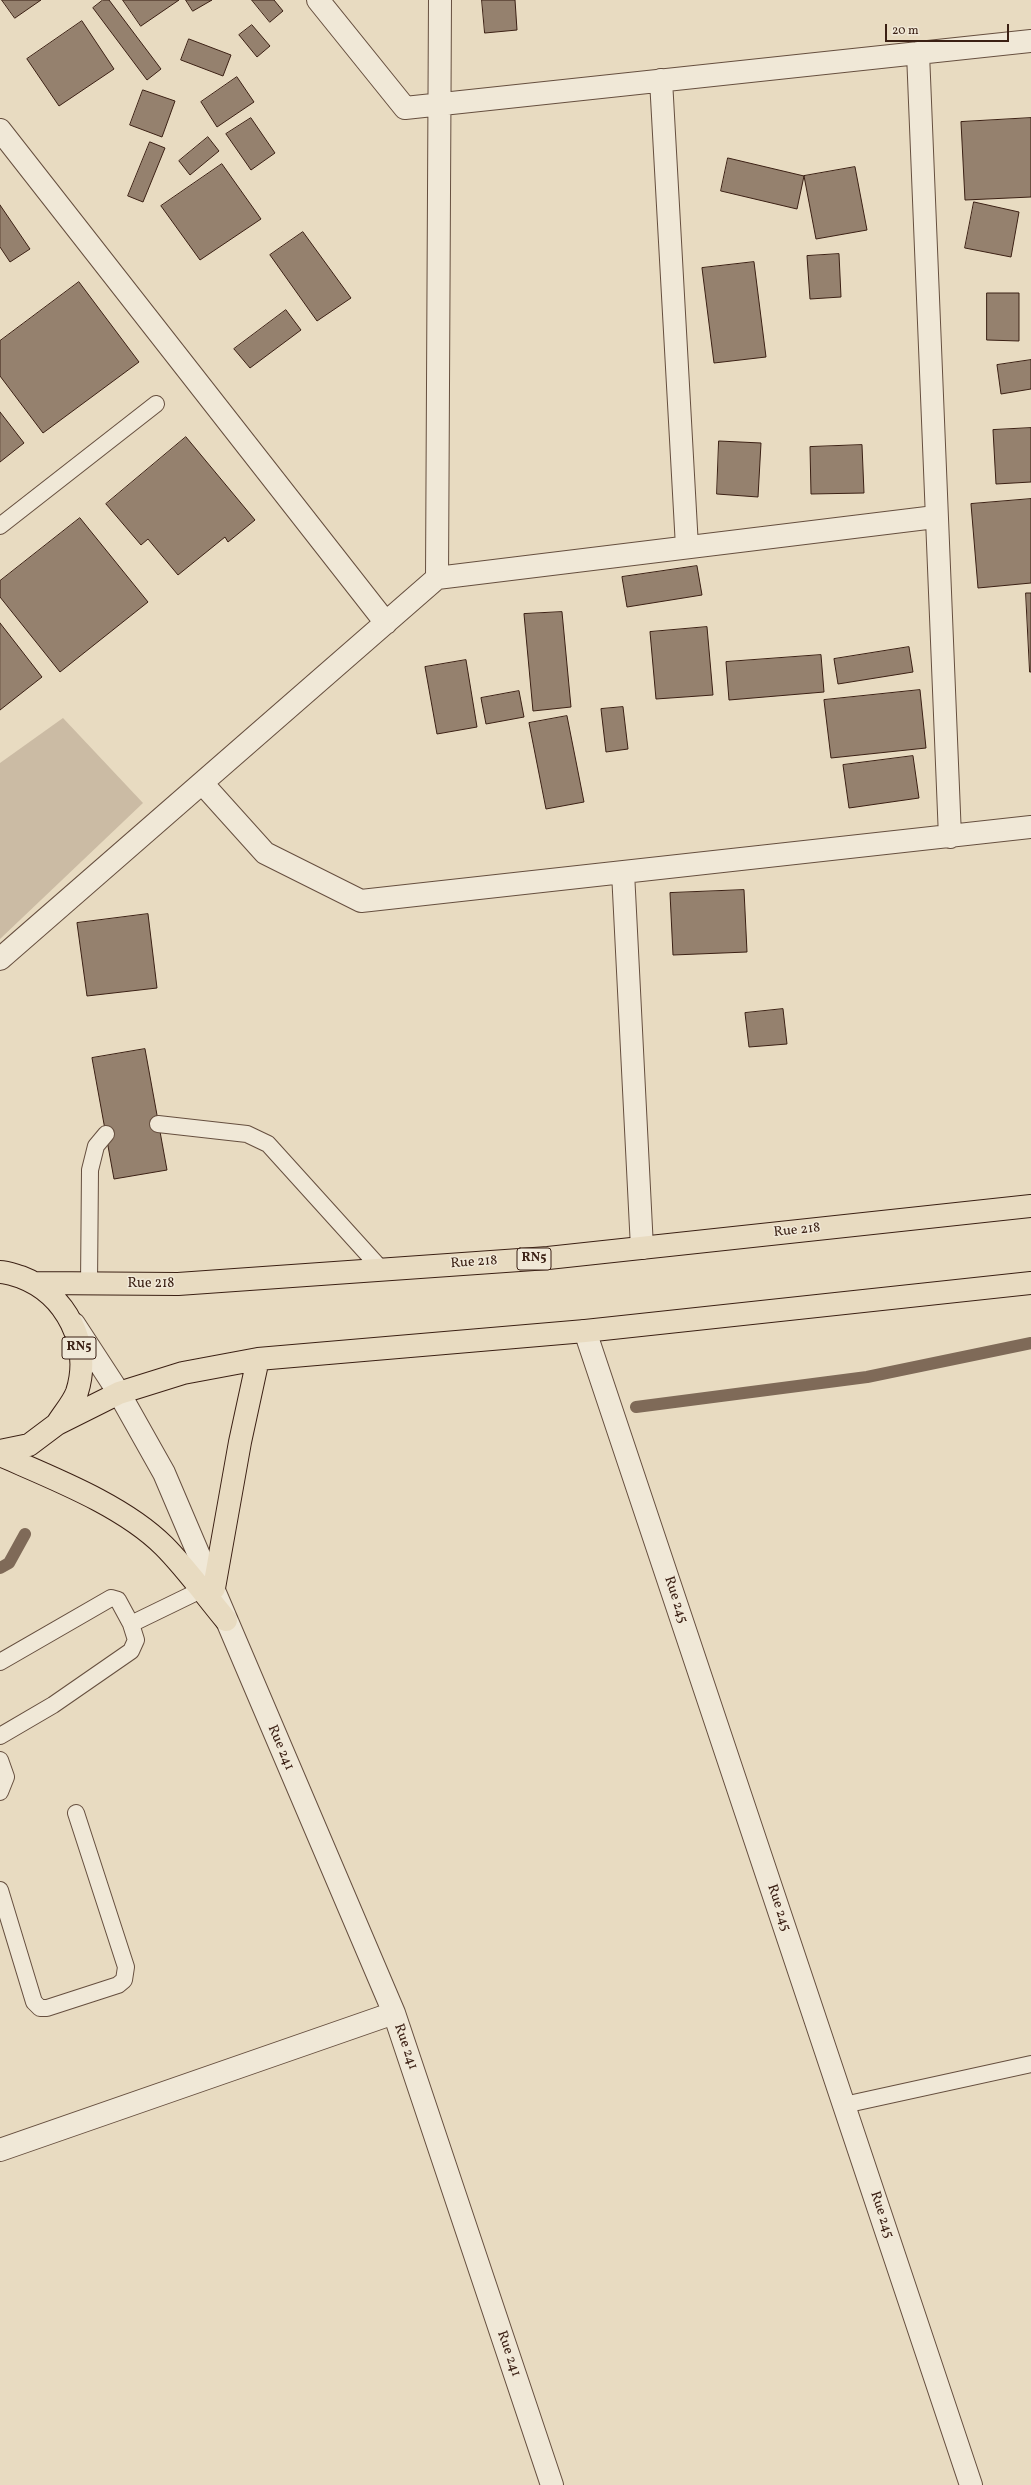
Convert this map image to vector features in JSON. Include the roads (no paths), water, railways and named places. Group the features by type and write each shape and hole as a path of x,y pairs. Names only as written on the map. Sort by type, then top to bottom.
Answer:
{"highway":[{"name":"Rue 218","path":"36,1283 178,1284 548,1258 1031,1206"},
{"name":"RN5","path":"0,1272 36,1283 56,1299 72,1321 82,1356 76,1393 57,1424"},
{"name":"RN5","path":"0,1451 28,1444 57,1424 119,1393 183,1374 258,1359 585,1330 1031,1283"},
{"path":"207,1589 258,1359"},
{"path":"0,1455 79,1489 132,1521 164,1545 207,1589 226,1620"}],"street":[{"path":"318,0 405,108 1031,41"},
{"path":"437,578 440,0"},
{"path":"918,53 950,837"},
{"path":"661,80 687,547"},
{"path":"0,130 386,623"},
{"path":"0,959 437,578 936,517"},
{"path":"202,783 265,853 361,901 1031,828"},
{"path":"623,872 642,1248"},
{"path":"72,1321 119,1393 164,1473 207,1589"},
{"name":"Rue 245","path":"585,1330 971,2485"},
{"name":"Rue 241","path":"226,1620 394,2013 552,2485"},
{"path":"0,2150 394,2013"}],"lane":[{"path":"0,526 156,404"},
{"path":"158,1124 247,1134 268,1144 382,1270"},
{"path":"89,1284 90,1170 96,1146 106,1134"},
{"path":"131,1624 207,1589"},
{"path":"0,1662 111,1598 118,1600 131,1624 136,1640 131,1651 53,1705 0,1736"},
{"path":"0,1760 6,1777 0,1792"},
{"path":"0,1890 34,2002 40,2008 46,2008 118,1985 124,1980 126,1967 76,1813"},
{"path":"844,2104 1031,2064"}],"waterway":[{"path":"636,1407 867,1377 1031,1343"},
{"path":"0,1568 9,1563 25,1534"}]}
